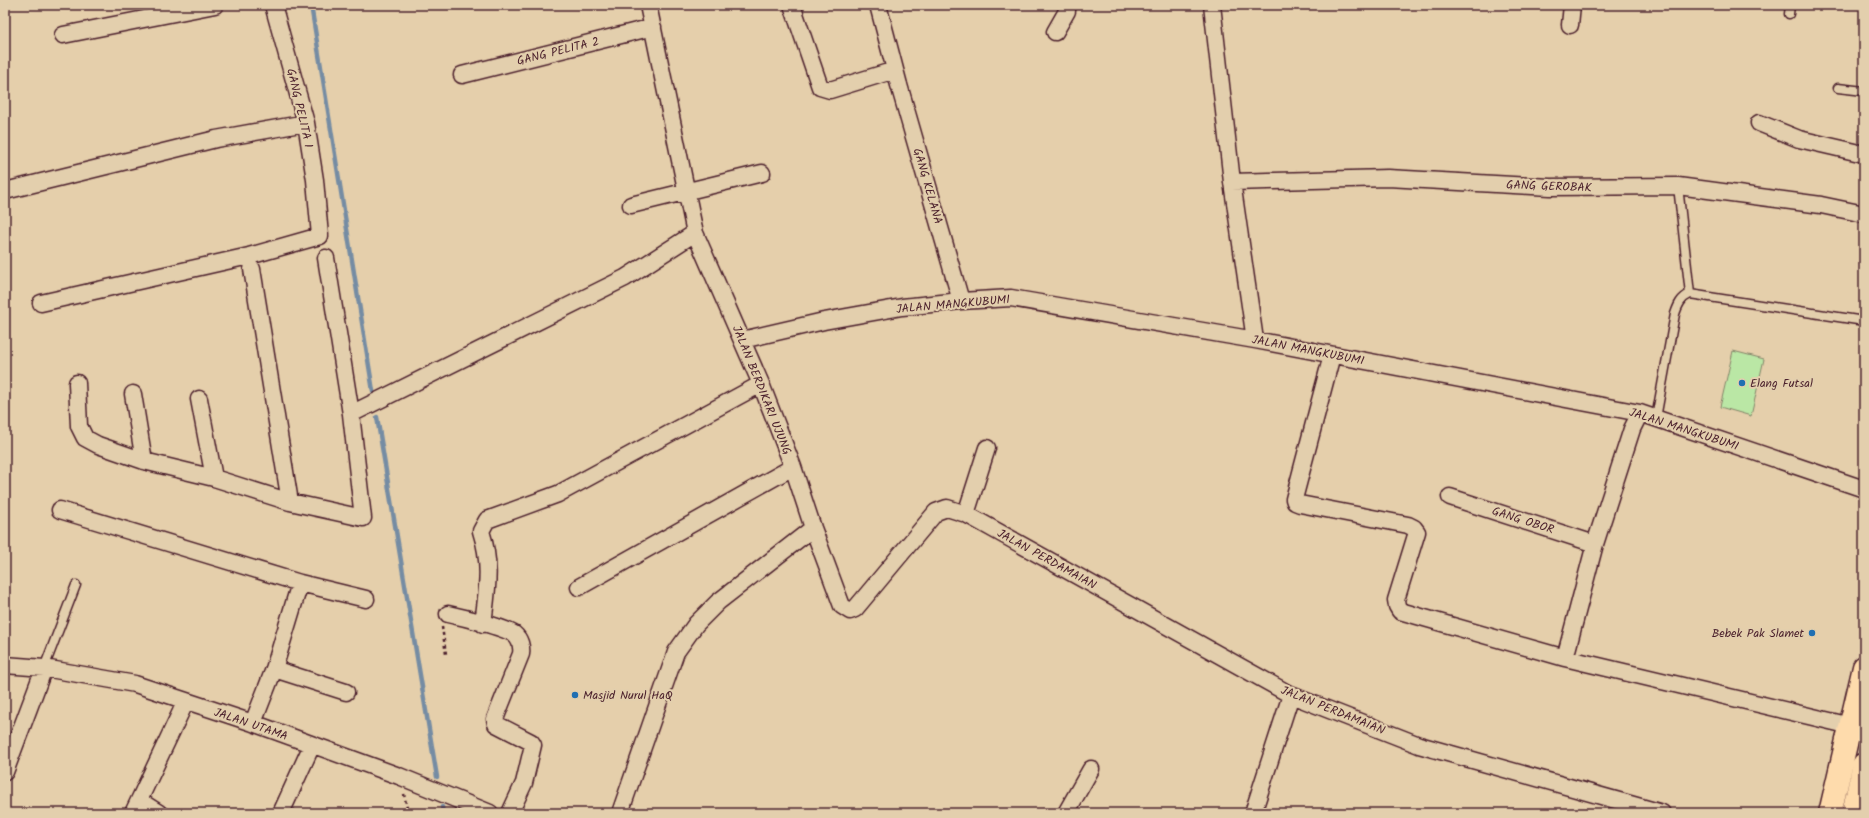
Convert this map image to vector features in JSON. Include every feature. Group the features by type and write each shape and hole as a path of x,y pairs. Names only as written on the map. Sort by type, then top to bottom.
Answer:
{"main road":[{"path":"1830,813 1864,667"},
{"path":"1853,813 1864,764"}],"street":[{"path":"63,35 215,5"},
{"name":"GANG PELITA 1","path":"41,303 249,256 320,236 315,180 306,123 273,5"},
{"name":"JALAN BERDIKARI UJUNG","path":"648,5 695,233 761,384 793,467 813,528 842,606 850,611 854,609 936,512 947,508 966,514"},
{"path":"792,5 820,87 830,90 895,70"},
{"name":"GANG KELANA","path":"878,5 961,301"},
{"path":"1056,32 1067,11 1067,5"},
{"path":"1212,5 1232,182 1255,340"},
{"path":"1570,25 1572,5"},
{"name":"GANG PELITA 2","path":"462,75 653,27"},
{"path":"5,191 216,139 306,123"},
{"path":"1759,123 1799,139 1864,154"},
{"path":"631,205 659,199 686,190 762,173"},
{"name":"GANG GEROBAK","path":"1232,182 1388,178 1550,187 1678,186 1821,204 1864,214"},
{"path":"351,414 625,278 695,233"},
{"path":"77,383 79,426 84,438 98,445 144,461 214,478 290,502 363,518 351,414 326,258"},
{"path":"252,269 290,502"},
{"name":"JALAN MANGKUBUMI","path":"742,340 824,321 902,307 1011,298 1332,354 1640,413 1864,489"},
{"path":"1332,354 1294,499 1295,502 1408,525 1414,528 1417,532 1396,600 1400,611 1565,658 1851,726"},
{"path":"483,624 489,568 487,547 481,531 487,520 558,494 761,384"},
{"path":"133,394 144,461"},
{"path":"199,399 214,478"},
{"path":"1565,658 1595,544 1632,429 1640,413"},
{"path":"966,514 987,448"},
{"path":"579,587 793,467"},
{"name":"GANG OBOR","path":"1450,497 1595,544"},
{"path":"60,510 300,583 366,599"},
{"name":"JALAN PERDAMAIAN","path":"966,514 1291,695 1419,744 1662,813"},
{"path":"620,813 676,652 696,624 718,602 813,528"},
{"path":"253,723 274,669 300,583"},
{"path":"448,614 515,635 521,643 522,648 495,718 496,724 531,742 533,745 524,783 510,813"},
{"name":"JALAN UTAMA","path":"5,665 44,668 135,684 253,723 399,776 490,813"},
{"path":"5,772 44,668"},
{"path":"274,669 346,692"},
{"path":"1253,813 1291,695"},
{"path":"159,813 136,807 186,701"},
{"path":"281,813 312,745"},
{"path":"1066,813 1091,769"}],"lane":[{"path":"1789,14 1790,5"},
{"path":"1838,88 1864,91"},
{"path":"1678,186 1690,294"},
{"path":"1656,418 1675,314 1679,302 1690,294 1864,321"},
{"path":"44,668 76,585"}],"path":[{"path":"446,654 441,625 448,614"}],"green space":[{"name":"Elang Futsal","path":"1733,351 1764,359 1751,416 1720,407"}],"waterway":[{"path":"311,5 373,391"},
{"path":"377,417 437,777"},
{"path":"442,807 443,813"}],"place":[{"name":"Elang Futsal","path":"1742,383"},
{"name":"Bebek Pak Slamet","path":"1812,633"},
{"name":"Masjid Nurul HaQ","path":"575,695"}]}
